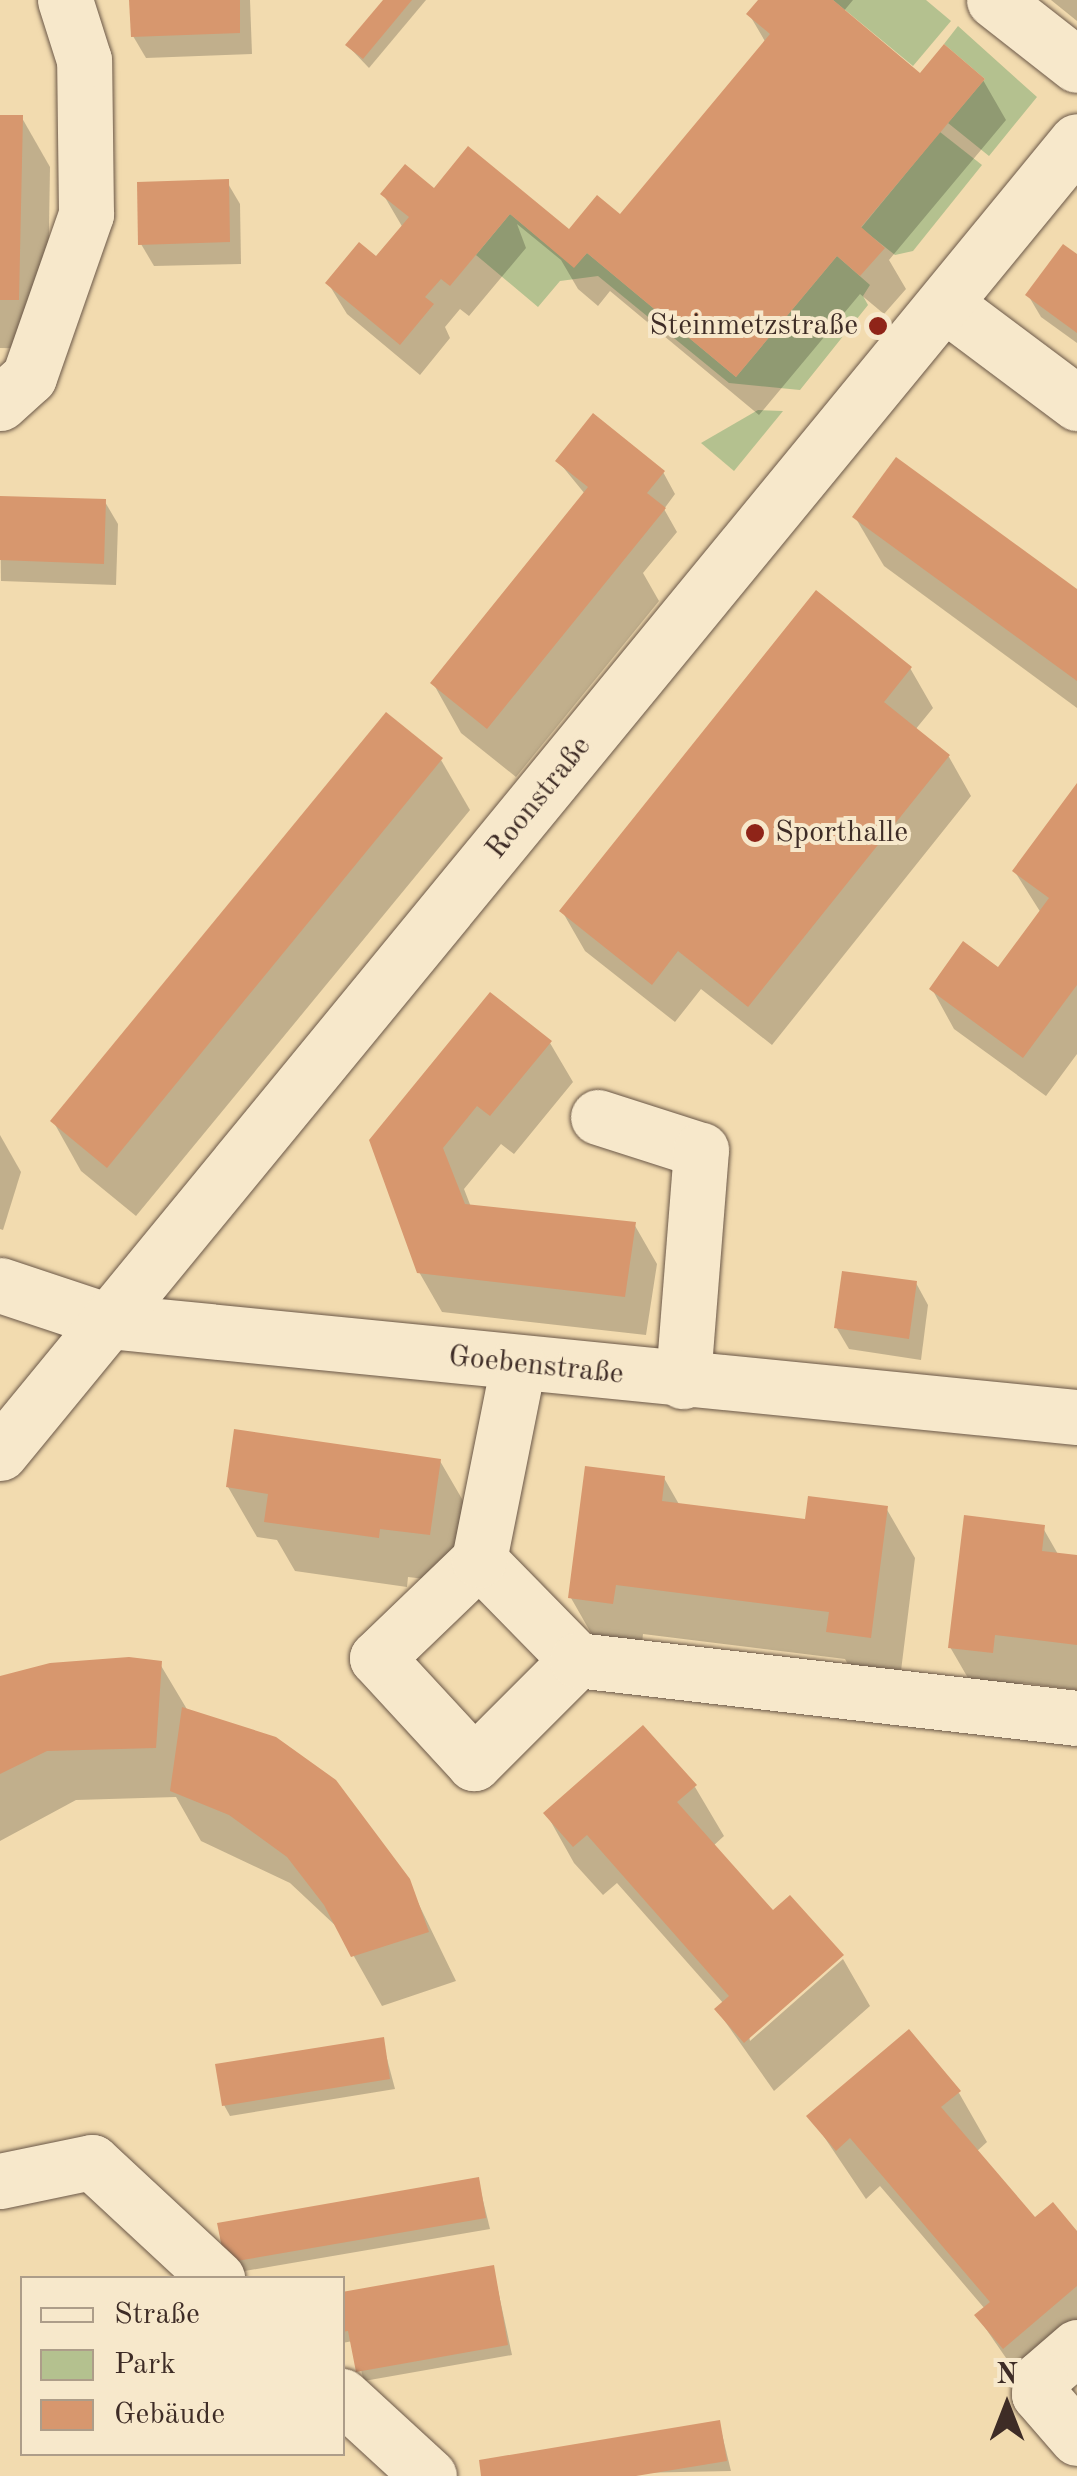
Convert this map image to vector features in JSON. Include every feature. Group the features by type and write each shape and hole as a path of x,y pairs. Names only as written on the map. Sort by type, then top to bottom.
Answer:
{"street":[{"path":"0,403 30,377 86,214 84,60 64,0"},
{"path":"994,0 1077,65"},
{"name":"Roonstraße","path":"0,1453 1077,141"},
{"path":"946,305 1077,403"},
{"path":"598,1117 701,1150 684,1380"},
{"name":"Goebenstraße","path":"0,1285 108,1321 1077,1418"},
{"path":"518,1365 479,1560 377,1658 474,1762 577,1660"},
{"path":"479,1560 577,1660 1077,1718"},
{"path":"0,2181 92,2162 215,2276"},
{"path":"1077,2346 1040,2379 1039,2394 1077,2438"},
{"path":"345,2399 429,2476"}],"green space":[{"path":"833,0 926,0 951,21 913,66"},
{"path":"958,26 1037,97 989,156 948,123 985,79 944,44"},
{"path":"940,132 982,165 913,251 895,255 861,228"},
{"path":"510,214 574,267 587,253 736,377 837,256 870,285 863,296 868,305 800,390 729,383 598,276 560,281 538,307 476,255"},
{"path":"758,410 783,411 734,471 701,443"}],"building":[{"path":"129,0 240,0 240,33 131,37"},
{"path":"383,0 412,0 363,59 345,45"},
{"path":"758,0 833,0 920,73 944,44 985,79 861,227 885,248 860,276 837,256 736,377 587,253 574,268 510,214 450,286 441,279 425,297 434,304 400,345 325,283 359,242 376,256 409,217 380,194 405,164 434,188 468,146 569,229 597,195 620,214 770,34 746,14"},
{"path":"0,115 23,115 19,300 0,300"},
{"path":"229,179 230,242 138,245 137,182"},
{"path":"1063,244 1077,254 1077,333 1025,295"},
{"path":"593,413 665,471 647,493 666,508 487,729 430,683 588,487 555,461"},
{"path":"896,457 1077,589 1077,681 852,517"},
{"path":"0,496 106,499 104,564 0,560"},
{"name":"Sporthalle","path":"816,590 912,667 884,702 950,755 748,1007 678,951 652,985 559,911"},
{"path":"386,712 443,758 107,1168 50,1121"},
{"path":"1077,783 1077,985 1023,1058 929,989 963,941 998,967 1049,898 1012,871"},
{"path":"490,992 552,1041 490,1116 477,1106 443,1148 465,1204 636,1222 625,1297 417,1273 369,1140"},
{"path":"842,1271 917,1281 909,1339 834,1328"},
{"path":"234,1429 441,1459 430,1535 380,1529 379,1538 264,1522 268,1494 226,1487"},
{"path":"585,1466 665,1476 662,1501 805,1519 808,1496 888,1506 871,1638 826,1632 829,1612 616,1585 613,1604 568,1598"},
{"path":"964,1515 1045,1525 1042,1551 1077,1555 1077,1645 995,1635 993,1653 948,1648"},
{"path":"129,1657 162,1661 156,1748 47,1751 0,1774 0,1676 50,1663"},
{"path":"182,1707 276,1737 336,1780 410,1879 429,1932 351,1957 324,1905 287,1857 229,1815 170,1791"},
{"path":"643,1725 697,1785 677,1802 773,1910 790,1895 844,1955 744,2043 714,2009 729,1996 587,1835 573,1847 543,1813"},
{"path":"909,2029 961,2091 941,2107 1035,2217 1053,2202 1077,2231 1077,2286 1003,2349 974,2315 990,2302 850,2138 836,2151 806,2116"},
{"path":"384,2037 390,2079 222,2106 215,2064"},
{"path":"479,2177 486,2218 225,2263 217,2223"},
{"path":"494,2265 508,2345 356,2372 348,2331 345,2332 345,2291"},
{"path":"720,2420 727,2461 636,2476 481,2476 479,2460"}],"place":[{"name":"Steinmetzstraße","path":"878,326"},
{"name":"Sporthalle","path":"755,833"}]}
